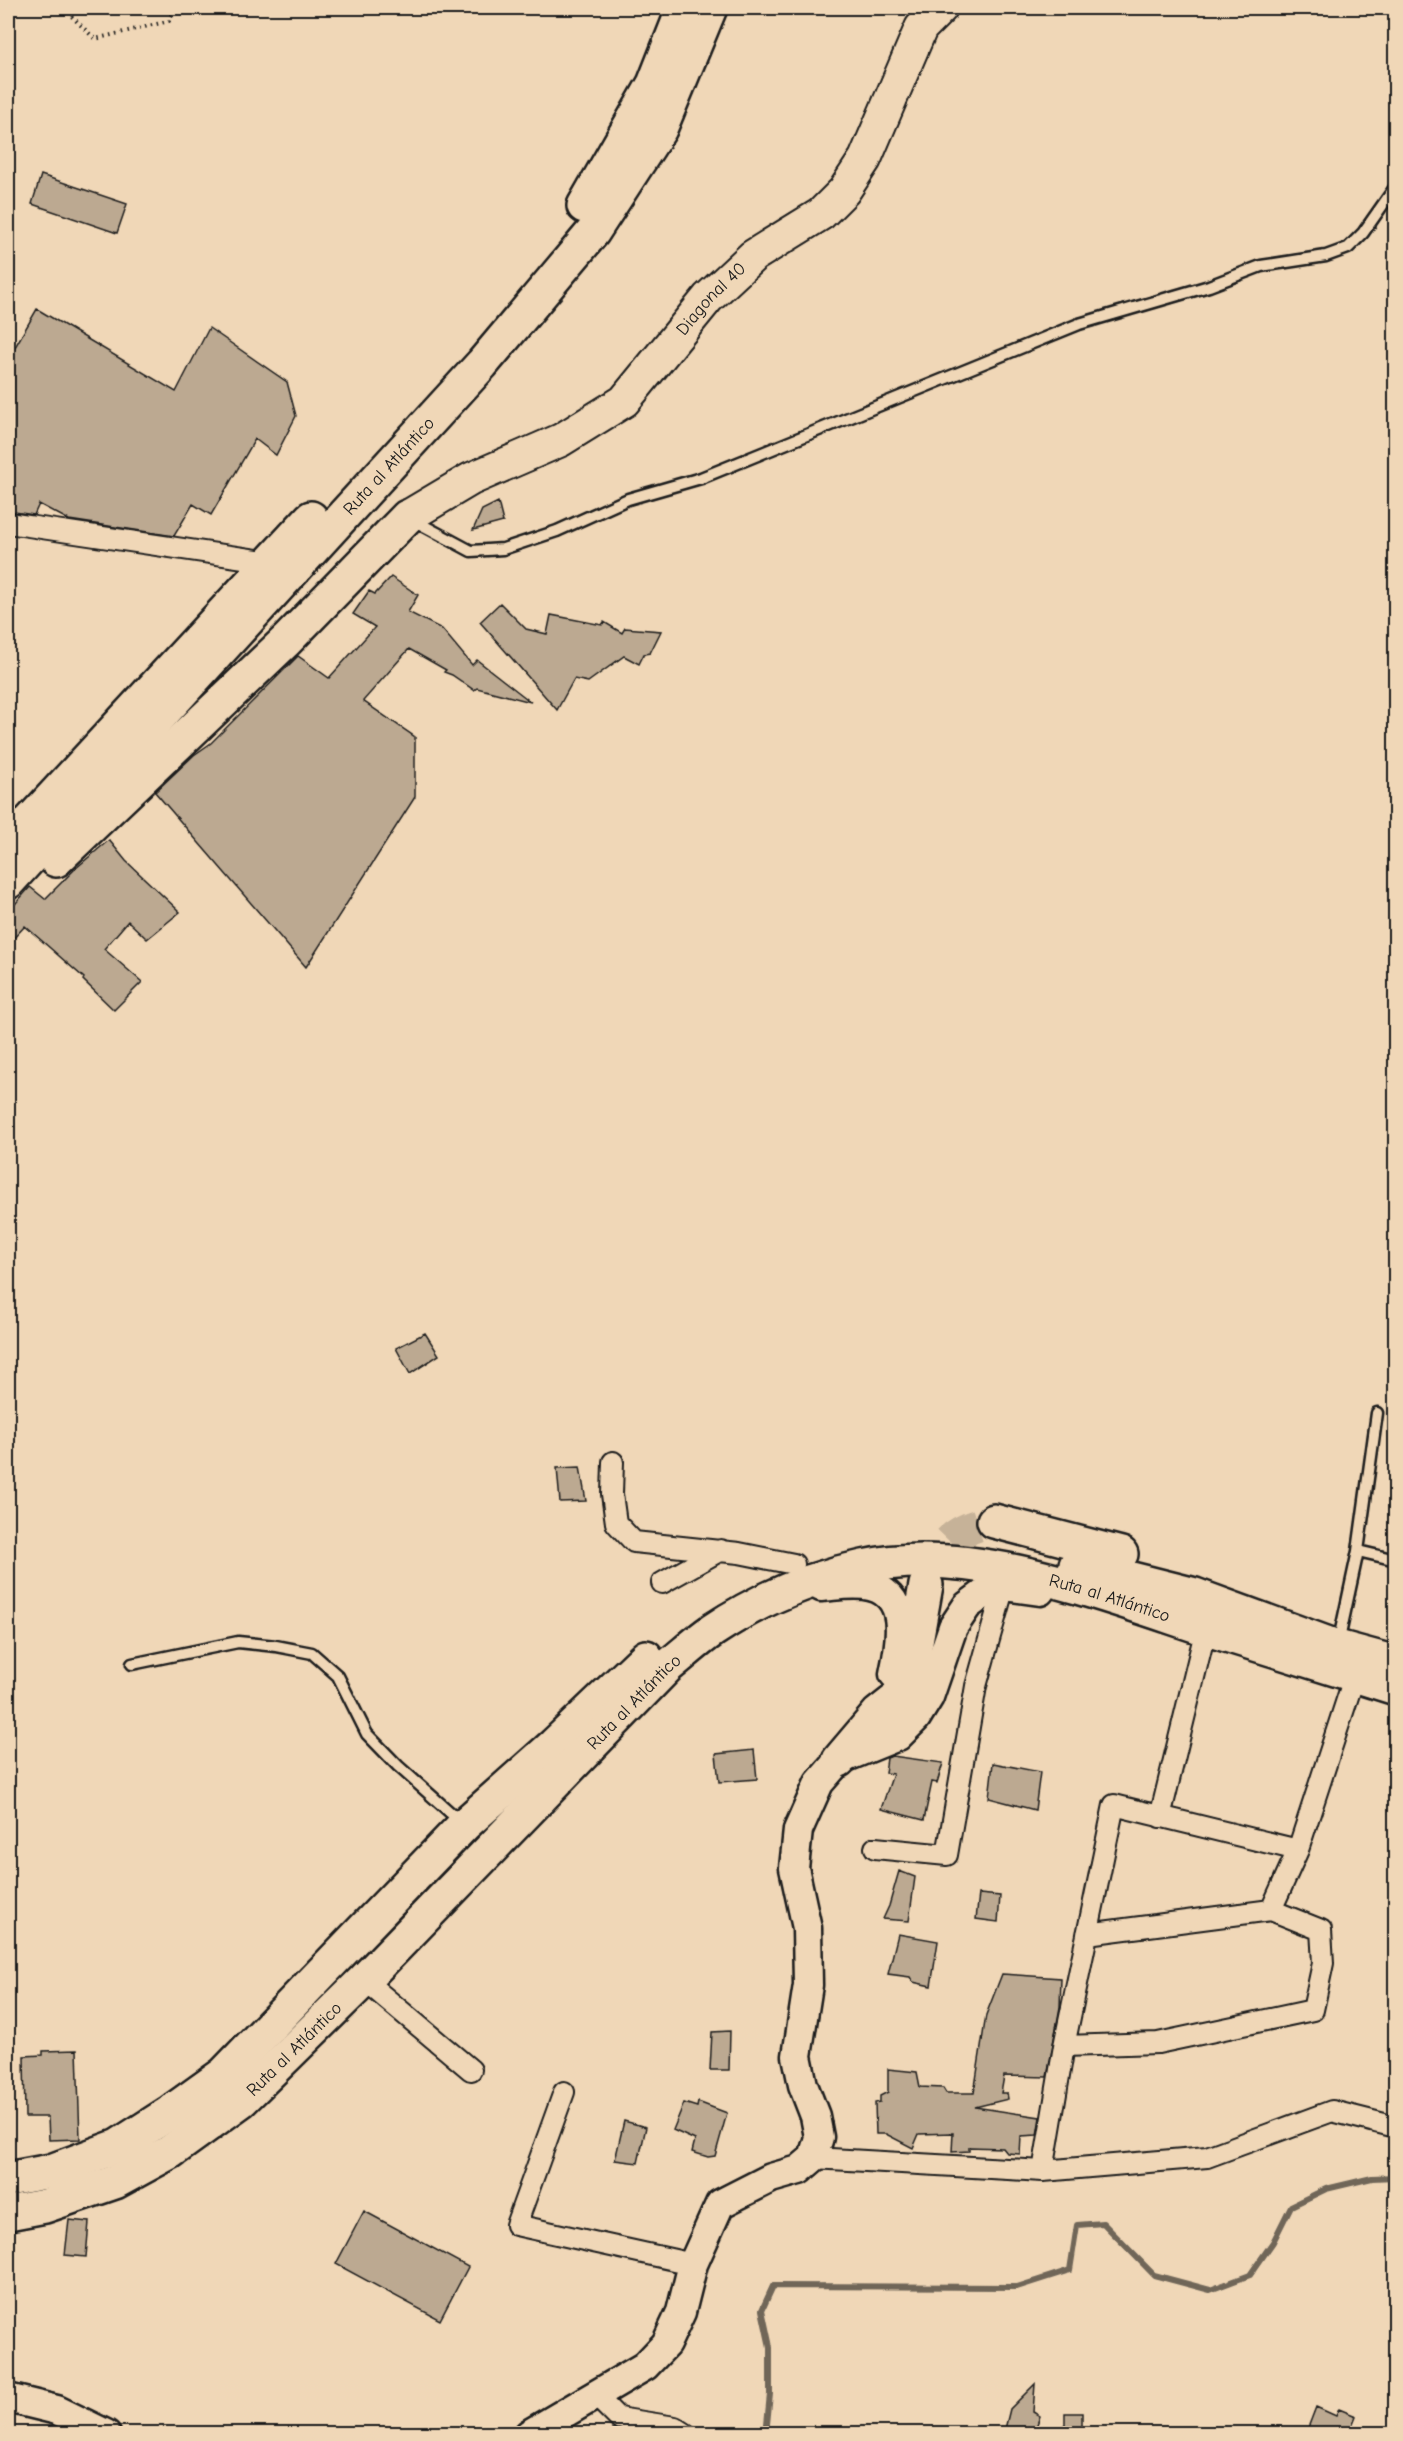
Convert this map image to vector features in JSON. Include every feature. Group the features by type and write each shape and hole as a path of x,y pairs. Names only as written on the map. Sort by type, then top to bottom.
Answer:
{"highway":[{"name":"Ruta al Atlántico","path":"8,845 541,267 590,198 654,84 684,8"},
{"name":"Ruta al Atlántico","path":"8,882 482,364 593,232 660,129 710,8"},
{"path":"8,903 287,640 407,517"},
{"path":"994,1521 1116,1552 1151,1564 1195,1595"},
{"name":"Ruta al Atlántico","path":"8,2179 51,2171 118,2146 224,2074 464,1825 554,1745 634,1667 675,1631 719,1601 789,1578 855,1547 940,1540 1029,1553 1195,1595 1337,1647 1395,1663"},
{"name":"Ruta al Atlántico","path":"8,2212 45,2206 116,2182 170,2152 242,2100 364,1980 667,1667 718,1627 789,1578 817,1580 865,1566 939,1560 1023,1573 1135,1605 1395,1688"},
{"path":"839,1760 878,1714 897,1699 911,1670 926,1585"}],"main road":[{"name":"Diagonal 40","path":"407,517 471,478 561,440 624,401 708,298 753,256 821,214 844,191 865,159 921,28 941,8"},
{"path":"789,1578 822,1587 864,1585 879,1589 890,1598 899,1615 901,1642 893,1678 878,1714"},
{"path":"529,2433 645,2366 666,2344 681,2312 693,2264 720,2204 771,2178 799,2170 813,2158 819,2137 815,2116 803,2085 797,2056 808,1985 807,1928 794,1868 798,1830 819,1783 839,1760 898,1736 916,1718 929,1697 953,1627 967,1606 990,1589 1004,1586 1135,1605"},
{"path":"8,2398 57,2410 106,2433"}],"street":[{"path":"8,523 270,562"},
{"path":"613,1462 612,1494 616,1522 634,1542 721,1550 789,1578"},
{"path":"662,1582 721,1550"},
{"path":"874,1848 947,1855 976,1686 1004,1586"},
{"path":"1160,1817 1206,1628"},
{"path":"1271,1910 1298,1850 1354,1675"},
{"path":"1043,2171 1064,2046 1114,1805 1298,1850"},
{"path":"1064,2046 1158,2043 1313,2010 1323,1963 1321,1930 1271,1910 1087,1934"},
{"path":"364,1980 471,2070"},
{"path":"564,2092 516,2225 693,2264"},
{"path":"813,2158 1043,2171 1207,2157 1332,2111 1395,2127"},
{"path":"596,2395 618,2418 675,2427 686,2433"}],"lane":[{"path":"407,517 471,551 503,549 557,531 628,499 701,478 1079,324 1209,286 1261,266 1326,256 1348,248 1363,233 1395,186"},
{"path":"1337,1647 1358,1551 1377,1413"},
{"path":"1358,1551 1395,1560"},
{"path":"132,1664 237,1642 312,1653 338,1676 367,1734 398,1766 464,1825"}],"path":[{"path":"63,8 95,39 169,21 175,8"}],"building":[{"path":"41,175 127,204 117,233 32,204"},
{"path":"37,309 176,392 209,328 287,382 296,416 276,455 255,439 211,515 193,504 174,536 69,520 39,504 34,515 8,511 8,359"},
{"path":"498,502 503,522 473,530 482,510"},
{"path":"391,577 418,595 408,612 442,629 472,665 477,660 531,702 477,688 474,690 444,672 446,670 409,649 363,701 415,737 415,797 306,967 155,792 194,755 211,743 298,656 329,678 375,627 353,614 369,591 375,594"},
{"path":"500,603 526,629 547,634 551,615 602,625 604,622 622,633 625,628 661,631 650,653 644,654 639,664 624,656 588,682 574,679 557,710 480,622"},
{"path":"109,840 126,861 180,912 147,939 128,921 104,949 142,982 114,1010 83,980 84,978 25,926 8,944 8,912 30,887 45,899"},
{"path":"425,1333 439,1355 410,1374 396,1348"},
{"path":"580,1467 586,1501 560,1502 557,1468"},
{"path":"754,1750 757,1779 719,1782 716,1754"},
{"path":"892,1756 943,1763 937,1783 932,1782 924,1820 881,1809 893,1774 885,1773 887,1758"},
{"path":"993,1763 1040,1772 1035,1810 989,1798"},
{"path":"899,1871 915,1877 909,1921 883,1919"},
{"path":"979,1894 1000,1896 998,1922 976,1919"},
{"path":"898,1934 938,1941 931,1986 913,1982 910,1977 888,1974"},
{"path":"1002,1974 1061,1978 1060,2007 1047,2077 1004,2076 1001,2093 1007,2093 1008,2099 975,2107 1040,2117 1037,2135 1021,2136 1020,2154 1007,2153 1003,2148 969,2147 969,2151 952,2152 953,2133 919,2134 913,2148 886,2134 876,2134 875,2103 880,2102 880,2096 888,2092 888,2069 917,2072 920,2087 943,2088 946,2093 974,2093 986,2015"},
{"path":"730,2031 729,2070 710,2070 712,2032"},
{"path":"77,2050 80,2139 49,2140 48,2117 25,2117 24,2056 43,2055 43,2051"},
{"path":"698,2102 727,2113 715,2156 708,2157 692,2152 695,2140 673,2130 684,2103 697,2107"},
{"path":"624,2121 646,2127 638,2163 615,2160"},
{"path":"364,2211 468,2267 440,2320 336,2264"},
{"path":"69,2220 89,2222 86,2257 65,2255"},
{"path":"1035,2384 1033,2412 1040,2416 1034,2433 1004,2433 1010,2409"},
{"path":"1316,2407 1336,2416 1339,2409 1356,2416 1349,2433 1306,2433"},
{"path":"1065,2413 1082,2413 1082,2428 1065,2428"}],"waterway":[{"path":"766,2434 770,2394 770,2347 762,2310 773,2286 1017,2287 1070,2270 1077,2225 1103,2223 1154,2275 1210,2290 1250,2275 1273,2242 1291,2206 1326,2189 1372,2178 1396,2177"}],"tunnel":[{"path":"926,1584 937,1558 950,1541 967,1529 994,1521"}]}
